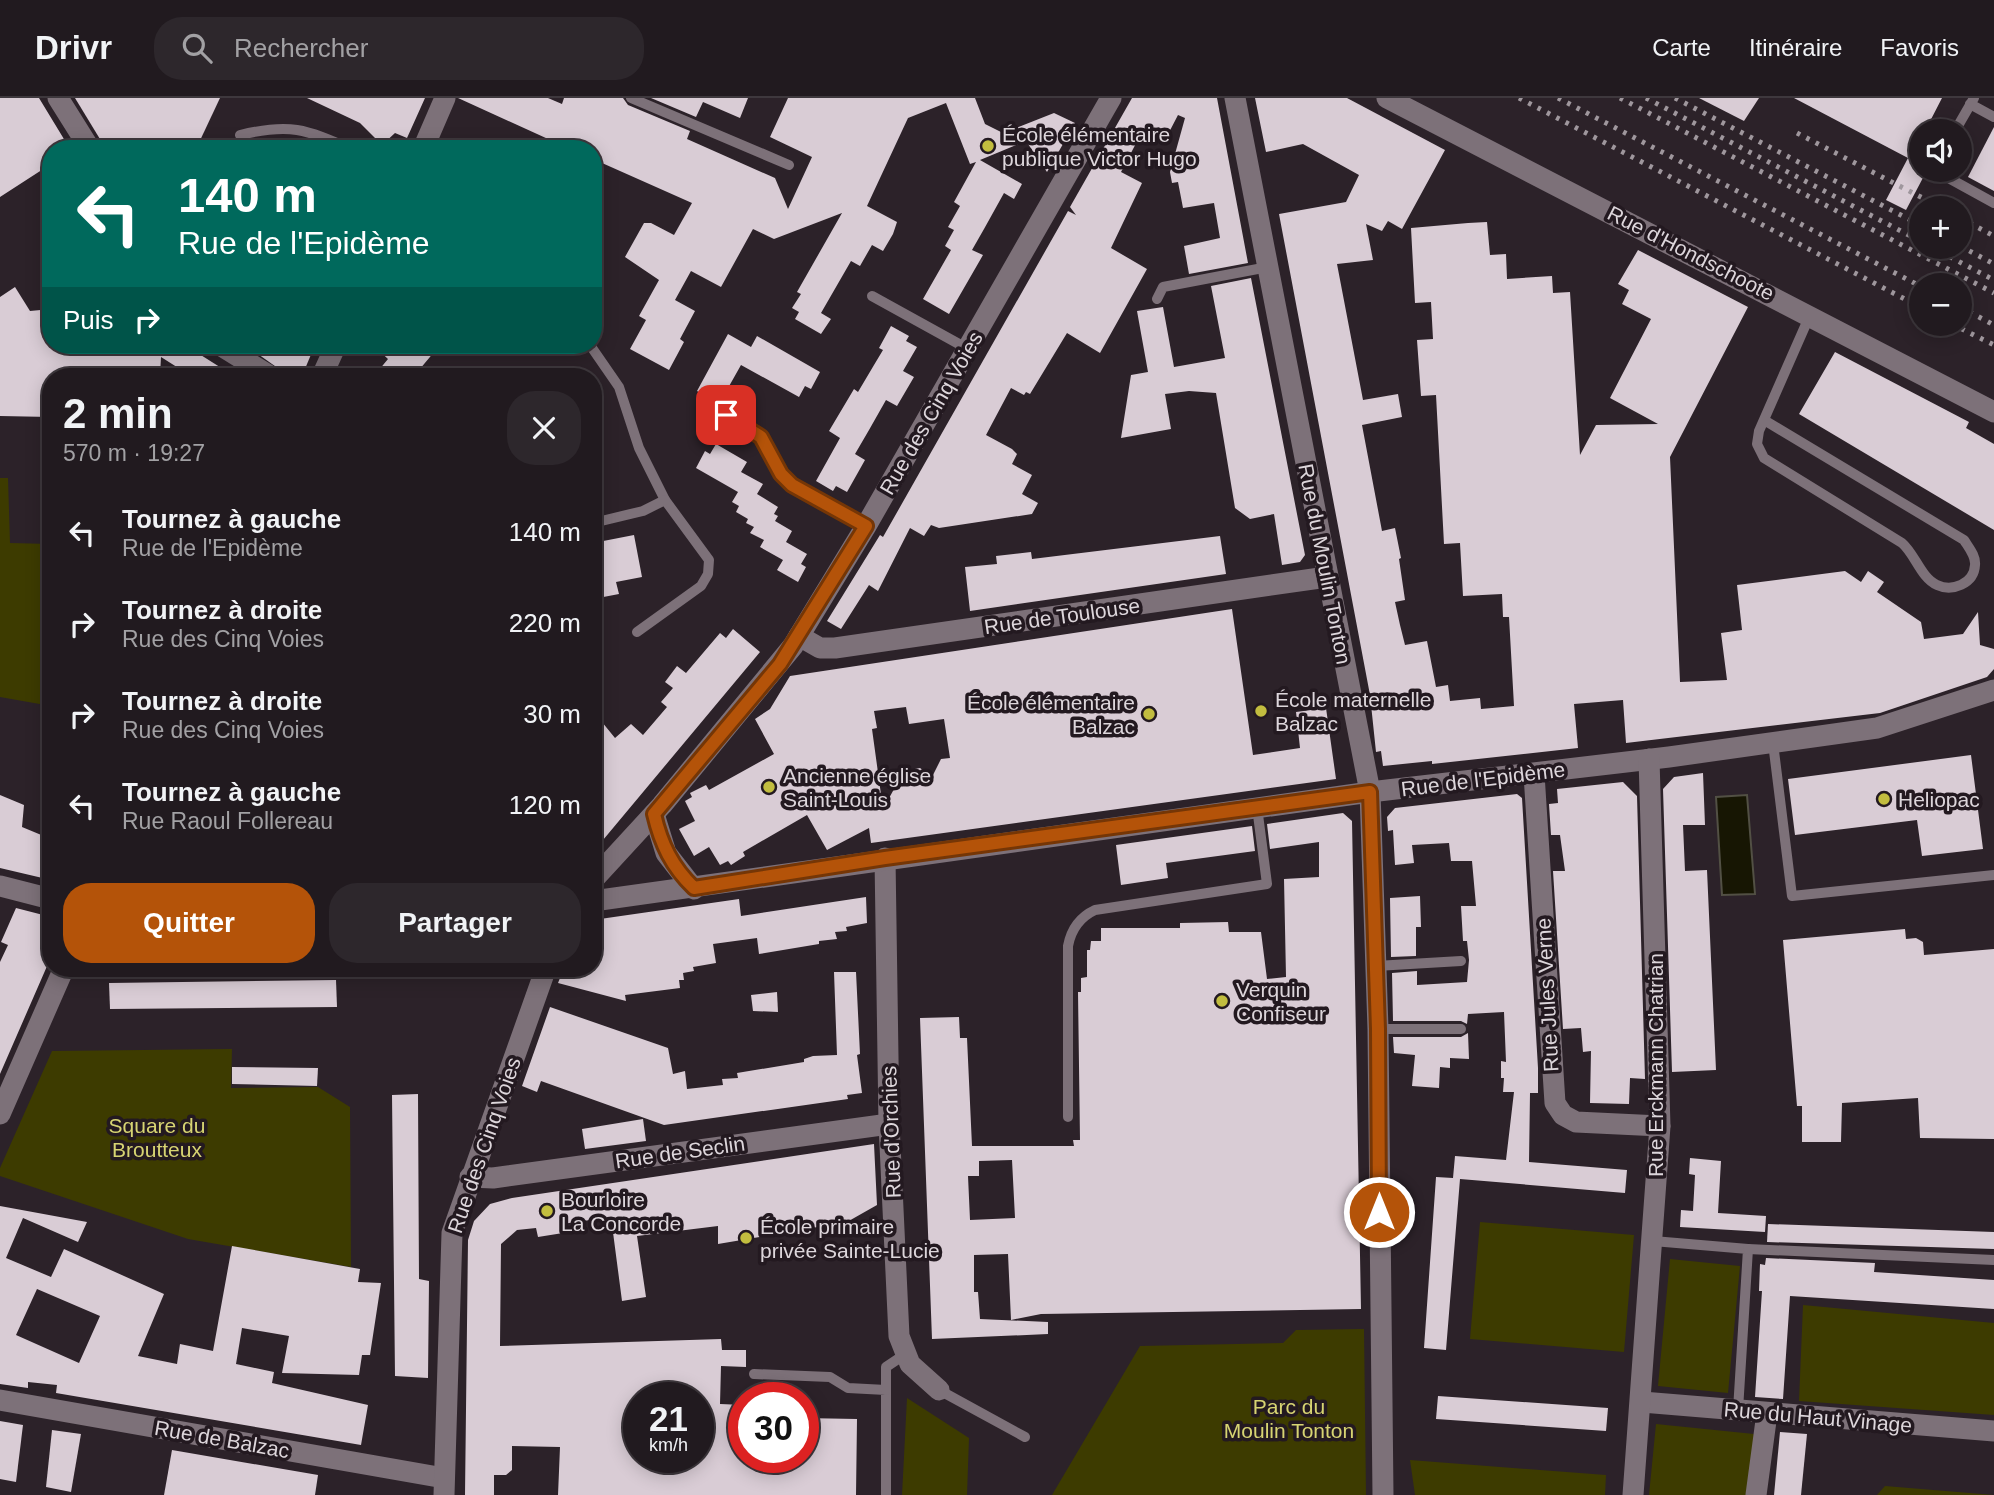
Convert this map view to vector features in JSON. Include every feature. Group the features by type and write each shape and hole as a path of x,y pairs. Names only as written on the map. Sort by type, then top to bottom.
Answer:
{"street":[{"path":"58,98 84,140"},
{"path":"427,140 445,98"},
{"name":"Rue des Cinq Voies","path":"602,870 654,814 780,664 799,636 866,526 1111,98"},
{"name":"Rue du Moulin Tonton","path":"1235,98 1370,792 1378,1029 1379,1342 1383,1495"},
{"name":"Rue d'Hondschoote","path":"1387,98 1994,412"},
{"path":"235,354 257,368"},
{"name":"Rue de Toulouse","path":"799,636 820,648 835,648 1327,577"},
{"name":"Rue de l'Epidème","path":"602,900 1257,807 1773,743 1896,724 1994,690"},
{"name":"Rue Erckmann Chatrian","path":"1633,1495 1642,1402 1660,1126 1649,759"},
{"name":"Rue Jules Verne","path":"1534,774 1555,1103 1563,1115 1576,1122 1660,1126"},
{"path":"654,814 666,853 694,888"},
{"name":"Rue d'Orchies","path":"885,858 889,1124 899,1336 904,1355"},
{"path":"0,886 42,897"},
{"path":"0,1114 60,977"},
{"name":"Rue des Cinq Voies","path":"444,1486 450,1241 470,1177 543,977"},
{"name":"Rue de Seclin","path":"470,1177 493,1178 889,1124"},
{"path":"904,1355 917,1372 939,1390"},
{"name":"Rue de Balzac","path":"0,1400 444,1486"},
{"name":"Rue du Haut Vinage","path":"1642,1402 1994,1431"},
{"path":"1756,1495 1767,1413"}],"lane":[{"path":"631,98 789,165"},
{"path":"1962,119 1972,101 1994,117"},
{"path":"240,135 276,126 297,129 327,140"},
{"path":"1956,182 1994,203"},
{"path":"1157,299 1163,287 1268,267"},
{"path":"872,296 968,349"},
{"path":"1764,420 1964,540 1973,553 1976,565 1972,576 1964,584 1950,588 1937,585 1927,577 1912,551 1902,543 1769,463 1757,444 1764,420 1810,315"},
{"path":"596,354 619,387 639,448 664,500 709,560 708,574 695,592 637,632"},
{"path":"726,415 761,437 781,474 792,485 866,526"},
{"path":"602,521 643,510 664,500"},
{"path":"1773,743 1791,895 1994,875"},
{"path":"1068,1117 1069,946 1076,925 1096,910 1267,884 1257,807"},
{"path":"1376,966 1461,961"},
{"path":"1378,1029 1461,1029"},
{"path":"1653,1241 1748,1249 1994,1260"},
{"path":"1738,1410 1748,1249"},
{"path":"886,1495 886,1367 904,1355"},
{"path":"754,1374 830,1377 848,1388 886,1391"},
{"path":"939,1390 1025,1437"}],"green space":[{"path":"0,478 8,478 10,543 42,544 42,704 0,697"},
{"name":"Square du Broutteux","path":"232,1049 231,1088 318,1087 350,1107 351,1267 188,1239 0,1176 0,1168 52,1051"},
{"path":"1480,1222 1634,1235 1624,1352 1470,1339"},
{"path":"1670,1259 1740,1266 1728,1393 1658,1386"},
{"path":"1803,1305 1994,1323 1994,1415 1799,1401"},
{"name":"Parc du Moulin Tonton","path":"1364,1329 1366,1495 1052,1495 1140,1346 1283,1343 1296,1330"},
{"path":"907,1398 969,1438 967,1495 902,1495"},
{"path":"1656,1424 1754,1434 1748,1495 1649,1495"},
{"path":"1410,1460 1606,1475 1605,1495 1415,1495"},
{"path":"1885,1486 1994,1495 1877,1495"}],"shaded area":[{"path":"1747,795 1755,894 1722,895 1716,797"}],"building":[{"path":"0,98 39,98 65,140 42,140 42,170 0,197"},
{"path":"75,98 220,98 200,140 101,140"},
{"path":"307,98 425,98 407,138 395,133 387,140 377,140 360,123"},
{"path":"458,98 548,98 562,104 564,98 623,98 628,105 690,131 687,139 775,178 788,209 812,157 770,137 788,98 975,98 985,124 1003,133 1054,113 1075,123 1047,172 1026,141 980,160 1022,184 1014,199 1004,193 972,250 983,255 949,314 923,299 951,250 945,246 954,230 948,227 960,206 954,202 976,162 970,164 946,103 908,118 867,206 897,222 893,234 883,251 872,245 860,266 851,261 821,313 831,319 821,334 795,319 799,312 792,308 801,294 797,292 842,213 774,239 753,229 721,287 691,271 675,300 695,311 680,339 684,342 669,370 630,349 646,320 639,316 659,280 625,257 644,223 651,223 674,235 692,203 602,163 602,140 550,140"},
{"path":"651,98 748,98 740,118 703,102 696,117"},
{"path":"1132,98 1217,98 1248,263 1189,274 1184,246 1220,238 1214,203 1183,208 1178,182 1172,183 1170,172 1185,118 1178,115 1164,142 1143,130 1121,172 1142,183 1111,248 1147,269 1100,353 1067,333 1030,394 1026,392 1024,395 1011,388 986,435 1012,449 1017,454 1012,464 1032,475 1022,494 1038,503 1032,514 939,528 931,525 924,536 910,528 878,591 869,585 841,629 827,621 880,535 883,537 1068,211 1076,215 1070,207"},
{"path":"1255,98 1347,98 1445,150 1402,229 1388,221 1382,231 1366,224 1373,260 1337,264 1363,400 1398,394 1402,417 1362,425 1382,531 1395,528 1401,558 1405,600 1395,602 1405,645 1427,641 1436,687 1448,685 1450,701 1480,698 1481,709 1514,706 1509,617 1503,617 1502,594 1463,596 1460,543 1444,544 1436,395 1421,396 1417,340 1433,339 1431,302 1415,303 1411,228 1468,223 1487,222 1490,255 1506,254 1507,279 1552,276 1553,293 1570,292 1580,455 1596,425 1658,424 1610,398 1651,319 1622,304 1629,290 1618,284 1638,250 1748,307 1670,457 1680,682 1727,680 1721,633 1742,630 1737,585 1845,571 1861,582 1868,571 1884,582 1877,592 1921,622 1924,639 1963,634 1978,612 1980,645 1994,649 1994,669 1987,677 1880,713 1626,743 1623,700 1574,704 1578,748 1432,764 1432,761 1383,766 1381,751 1376,752 1370,695 1279,214 1346,202 1359,175 1303,144 1266,152"},
{"path":"1699,98 1759,98 1744,121"},
{"path":"1794,98 1942,98 1931,119 1909,119 1909,182 1921,182 1913,196 1909,196 1906,210 1886,200 1908,158"},
{"path":"1994,127 1994,191 1972,179 1972,169"},
{"path":"1251,278 1305,555 1300,562 1282,565 1274,514 1250,519 1235,508 1216,393 1189,391 1165,394 1171,429 1121,438 1131,375 1148,372 1137,311 1163,307 1174,367 1225,358 1211,286"},
{"path":"15,287 30,311 42,310 42,354 199,354 221,368 178,368 161,357 160,368 42,368 42,417 0,416 0,297"},
{"path":"891,326 909,336 906,341 917,347 903,371 914,377 897,406 886,400 855,454 865,460 847,492 836,486 833,491 816,481 840,438 829,431 854,389 858,392 883,350 879,348"},
{"path":"728,334 751,347 757,336 820,372 811,389 805,386 799,397 741,365 719,404 697,391"},
{"path":"1835,352 1969,422 1966,428 1994,444 1994,530 1799,414"},
{"path":"258,354 311,354 305,368 278,368"},
{"path":"383,354 432,354 421,368 381,368 388,359"},
{"path":"716,444 747,462 741,472 763,484 757,494 778,507 774,514 778,516 775,521 792,531 786,542 807,554 801,564 806,567 798,582 777,570 783,560 760,547 764,540 750,533 754,527 746,523 748,519 736,512 739,506 732,502 738,492 696,468 705,451 710,454"},
{"path":"634,535 642,577 616,582 619,594 602,597 602,541"},
{"path":"1220,536 1226,574 970,611 965,567 997,564 996,556 1031,552 1032,559"},
{"path":"1232,609 1253,755 1300,748 1296,712 1326,708 1336,779 871,843 869,828 827,850 807,815 743,852 745,856 731,865 728,861 720,865 709,847 694,856 679,829 695,821 685,801 692,797 690,793 706,785 709,790 774,754 755,719 770,709 790,676","holes":["906,707 909,724 944,719 950,758 941,759 932,777 920,768 904,771 883,809 872,729 877,728 874,711"]},
{"path":"733,629 760,652 602,841 602,722 615,738 631,724 643,735 667,707 661,702 673,688 665,682 677,666 686,673 720,633 726,638"},
{"name":"Heliopac","path":"1971,755 1983,849 1922,856 1917,820 1795,835 1788,779"},
{"path":"1703,773 1705,825 1683,825 1685,871 1707,870 1716,1070 1672,1072 1663,789 1674,777"},
{"path":"1623,782 1637,796 1645,1079 1630,1078 1629,1104 1590,1103 1591,1051 1583,1052 1581,1028 1563,1029 1553,871 1565,871 1560,835 1551,835 1549,804 1558,803 1557,789"},
{"path":"1517,794 1522,798 1538,1068 1538,1093 1530,1093 1529,1162 1627,1170 1625,1193 1460,1179 1446,1350 1424,1348 1436,1177 1453,1178 1455,1156 1506,1160 1514,1092 1503,1092 1504,1078 1501,1078 1501,1061 1506,1062 1504,1012 1468,1014 1467,1024 1461,1021 1393,1021 1392,973 1417,971 1417,985 1467,982 1469,960 1467,941 1463,941 1461,906 1476,906 1472,861 1451,861 1449,843 1412,845 1414,863 1395,865 1393,830 1388,831 1387,817 1395,808"},
{"path":"0,795 24,805 22,827 42,835 42,878 0,868"},
{"path":"1343,813 1352,821 1361,1309 1041,1314 1011,1320 1008,1254 974,1255 974,1292 978,1292 980,1319 1048,1322 1048,1334 932,1339 920,1018 959,1017 960,1038 967,1038 972,1146 1074,1146 1073,1140 1080,1140 1078,992 1081,992 1081,978 1087,977 1087,950 1090,950 1091,941 1101,941 1101,928 1180,928 1180,923 1228,922 1229,932 1261,932 1267,979 1286,977 1284,879 1319,877 1319,842 1270,849 1267,824","holes":["1012,1160 1015,1218 970,1220 968,1176 979,1176 979,1161"]},
{"path":"1252,826 1255,851 1166,863 1168,878 1121,885 1116,845"},
{"path":"1420,896 1421,927 1416,927 1416,956 1391,957 1390,898"},
{"path":"866,897 867,923 846,927 847,931 835,932 837,939 759,954 757,938 713,944 716,963 693,967 694,971 683,973 684,980 679,980 680,988 625,995 626,1001 558,983 560,977 602,977 602,919 739,899 741,916"},
{"path":"16,908 42,915 42,977 0,1074 0,962 8,945 1,942"},
{"path":"1905,929 1906,939 1916,938 1923,942 1924,955 1994,949 1994,1139 1920,1138 1918,1098 1842,1103 1841,1142 1802,1142 1802,1106 1797,1106 1783,940"},
{"path":"834,972 856,972 860,1054 857,1055 862,1093 847,1095 848,1099 664,1125 541,1081 537,1092 522,1086 550,1007 668,1048 673,1074 685,1071 687,1089 723,1085 722,1079 738,1078 737,1073 804,1062 804,1059 813,1056 837,1055"},
{"path":"336,980 337,1007 110,1009 109,983"},
{"path":"777,992 778,1012 753,1011 751,995"},
{"path":"1468,1033 1469,1059 1450,1058 1450,1068 1440,1067 1439,1088 1412,1086 1415,1055 1394,1053 1393,1037 1461,1037"},
{"path":"232,1067 318,1068 317,1086 232,1084"},
{"path":"418,1094 419,1279 429,1281 428,1378 395,1376 392,1095"},
{"path":"643,1119 646,1141 585,1149 582,1129"},
{"path":"874,1144 877,1205 847,1222 718,1244 718,1226 637,1236 646,1297 622,1301 611,1217 562,1224 563,1233 538,1237 536,1228 517,1230 501,1244 500,1346 721,1339 722,1350 746,1350 746,1367 721,1366 720,1404 728,1404 728,1473 819,1473 819,1418 857,1419 856,1495 558,1495 560,1447 512,1446 512,1470 506,1475 494,1475 494,1495 465,1495 468,1240 474,1221 490,1204 512,1198"},
{"path":"1690,1158 1721,1161 1718,1213 1766,1216 1765,1232 1680,1227 1681,1210 1693,1211 1695,1175 1689,1174"},
{"path":"0,1206 87,1222 78,1242 23,1218 6,1258 51,1277 64,1249 164,1294 138,1356 177,1364 180,1344 213,1351 232,1246 360,1269 358,1282 381,1283 370,1355 362,1355 359,1375 282,1373 289,1336 242,1328 236,1364 274,1372 272,1383 368,1405 361,1445 56,1393 57,1385 28,1382 28,1388 0,1384","holes":["37,1289 100,1316 79,1363 16,1335"]},
{"path":"1768,1224 1994,1232 1994,1249 1767,1242"},
{"path":"1766,1258 1875,1263 1874,1272 1994,1280 1994,1309 1790,1296 1783,1399 1755,1397 1762,1291 1759,1291 1760,1264 1765,1265"},
{"path":"1438,1396 1608,1408 1606,1431 1436,1419"},
{"path":"0,1421 23,1425 16,1482 0,1479"},
{"path":"52,1430 81,1434 71,1492 46,1487"},
{"path":"1780,1432 1807,1434 1801,1495 1774,1495"},
{"path":"172,1450 318,1475 315,1495 164,1495"}],"railway":[{"path":"1519,98 1909,301"},
{"path":"1558,98 1909,280"},
{"path":"1620,98 1994,293"},
{"path":"1646,98 1909,235"},
{"path":"1675,98 1909,219"},
{"path":"1797,133 1919,196"},
{"path":"1972,224 1994,236"},
{"path":"1972,252 1994,264"},
{"path":"1954,259 1994,280"},
{"path":"1972,313 1994,325"},
{"path":"1972,334 1994,345"}],"place":[{"name":"École élémentaire publique Victor Hugo","path":"988,146"},
{"name":"École maternelle Balzac","path":"1261,711"},
{"name":"École élémentaire Balzac","path":"1149,714"},
{"name":"Ancienne église Saint-Louis","path":"769,787"},
{"name":"Heliopac","path":"1884,799"},
{"name":"Verquin Confiseur","path":"1222,1001"},
{"name":"Bourloire La Concorde","path":"547,1211"},
{"name":"École primaire privée Sainte-Lucie","path":"746,1238"}],"route":[{"path":"726,415 761,437 781,474 792,485 866,526 780,664 654,814 661,842 680,873 694,888 710,887 885,858 1370,792 1378,1029 1379,1212"}]}
